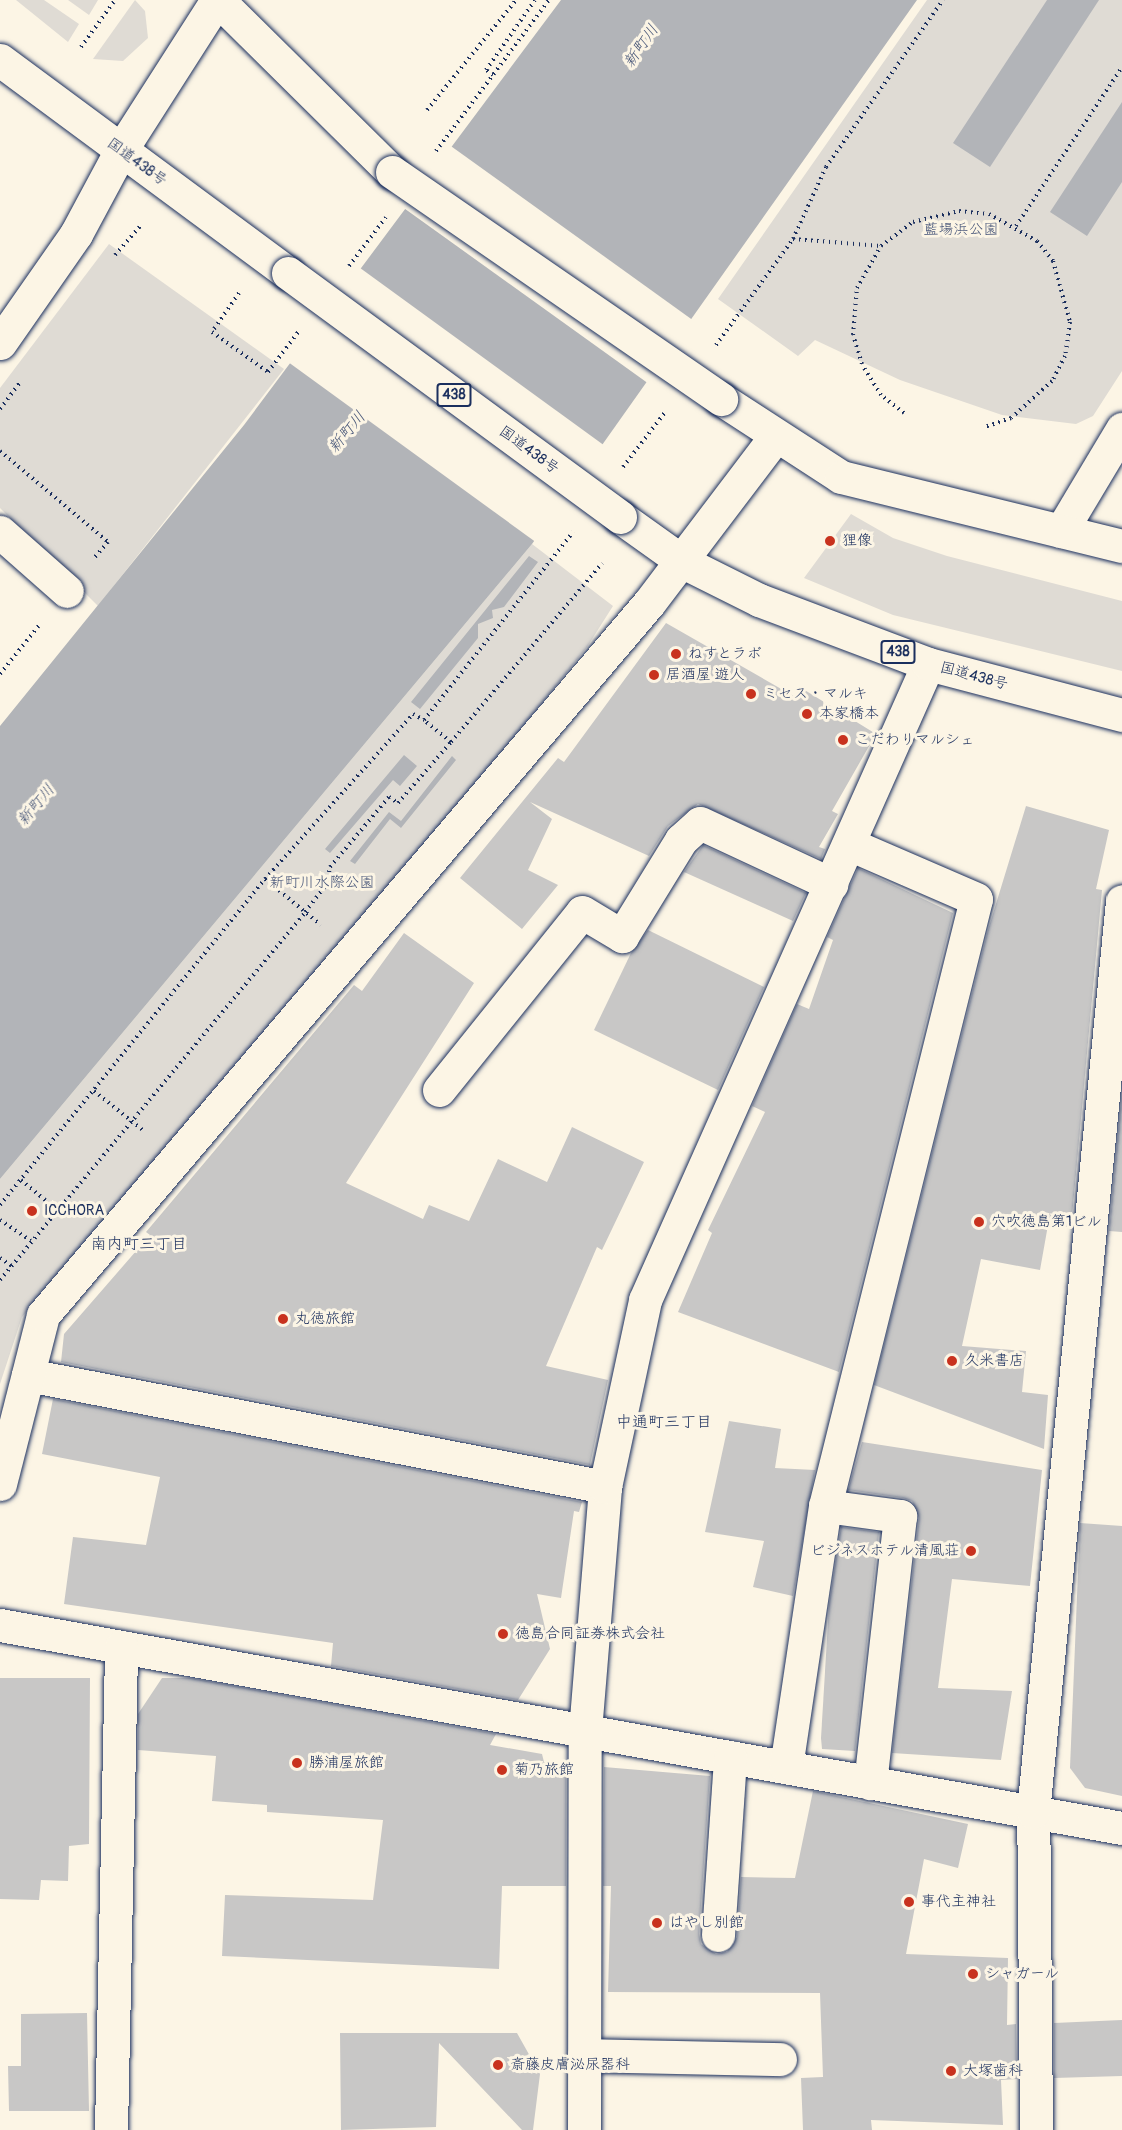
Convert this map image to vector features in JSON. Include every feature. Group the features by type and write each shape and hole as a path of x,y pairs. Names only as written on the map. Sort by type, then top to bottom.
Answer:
{"main road":[{"path":"0,343 76,234 121,150 218,0 392,172 775,436 841,477 1122,546"},
{"name":"国道438号","path":"0,60 683,562 759,600 928,664 1122,715"},
{"path":"1060,531 1122,429"},
{"path":"0,1484 43,1315 683,562 775,436"},
{"path":"0,532 67,591"},
{"path":"584,2130 585,1731 605,1488 645,1300 928,664"},
{"path":"439,1090 582,912 622,936 681,840 700,823 831,884"},
{"path":"786,1767 825,1506 976,899 849,844"},
{"path":"1036,2130 1033,1812 1122,901"},
{"path":"28,1375 605,1488"},
{"path":"825,1506 900,1516 870,1783"},
{"path":"0,1625 1122,1828"},
{"path":"111,2130 121,1647"},
{"path":"718,1935 730,1757"},
{"path":"584,2055 780,2059"}],"path":[{"path":"81,47 115,0"},
{"path":"427,110 516,0"},
{"path":"493,75 486,70 535,0"},
{"path":"707,356 793,239 826,167 943,0"},
{"path":"1016,226 1122,67"},
{"path":"904,413 871,380 853,335 857,288 881,246 897,232 934,214 989,214 1016,226 1037,241 1062,279 1069,337 1052,381 1034,402 985,428"},
{"path":"793,239 881,246"},
{"path":"239,293 212,332 263,369"},
{"path":"615,477 672,403"},
{"path":"0,451 108,542 0,674"},
{"path":"424,720 579,524"},
{"path":"0,1280 128,1120 305,912 327,884 330,867 389,797 398,804 602,563"},
{"path":"0,1205 265,879 413,714 451,741"},
{"path":"265,879 315,920"},
{"path":"93,1091 136,1125"},
{"path":"21,1180 57,1210"},
{"path":"0,1220 31,1242"},
{"path":"0,1258 12,1266"}],"green space":[{"path":"16,0 44,0 79,24 68,42"},
{"path":"68,0 98,0 89,15"},
{"path":"135,0 145,11 148,38 123,61 93,59"},
{"name":"藍場浜公園","path":"927,0 1122,0 1122,371 1093,416 1076,424 1002,415 900,380 815,340 798,356 718,299"},
{"path":"109,244 284,369 98,606 0,508 0,388"},
{"path":"851,514 893,538 947,556 1122,601 1122,671 893,615 804,578"},
{"name":"新町川水際公園","path":"532,544 613,606 587,647 400,879 22,1317 0,1384 0,1179"}],"water":[{"name":"新町川","path":"561,0 917,0 532,544 0,1179 0,726 244,425"},
{"path":"1047,0 1099,0 990,167 953,143"},
{"path":"1122,102 1122,182 1087,236 1050,212"},
{"path":"529,556 538,562 504,607 492,610 493,618 478,624 478,638 420,709 411,702"},
{"path":"404,755 417,766 400,786 393,780 330,853 325,849"},
{"path":"452,756 456,760 401,828 390,819 355,864 350,861 389,812 401,821"}],"pier":[{"path":"448,144 694,321 649,384 401,206"},
{"path":"356,265 605,446 537,543 284,359"}],"building":[{"path":"666,623 797,698 803,689 876,734 832,811 838,814 819,847 825,849 821,859 698,804 668,826 649,856 530,802 552,819 528,870 558,885 522,929 460,878 558,758 564,762"},
{"path":"1026,806 1109,830 1096,889 1102,890 1071,1227 1048,1225 1040,1270 981,1259 962,1346 1026,1351 1022,1392 1048,1395 1044,1449 874,1385 988,930"},
{"path":"703,845 806,893 793,921 684,872"},
{"path":"858,868 953,913 839,1372 678,1312 712,1233 708,1230 765,1112 752,1106 797,1004 809,1009 833,940 827,937"},
{"path":"648,930 764,987 718,1090 594,1030 631,953"},
{"path":"404,933 474,983 346,1183 423,1219 429,1205 469,1221 498,1159 547,1182 572,1127 644,1162 602,1250 597,1247 546,1366 608,1380 590,1465 61,1362 64,1334 150,1235 146,1232 354,985 362,991"},
{"path":"1122,1094 1122,1232 1109,1231"},
{"path":"53,1399 582,1502 579,1512 574,1511 561,1598 537,1594 550,1649 518,1700 331,1666 333,1643 64,1604 73,1537 146,1545 160,1477 42,1454"},
{"path":"729,1421 781,1429 775,1468 815,1470 793,1596 753,1587 764,1541 705,1532"},
{"path":"862,1442 1042,1470 1030,1586 952,1579 938,1688 1012,1691 1001,1760 892,1753 919,1518 912,1501 848,1490"},
{"path":"1080,1523 1122,1526 1122,1796 1085,1788 1070,1768"},
{"path":"841,1527 879,1532 855,1751 822,1749 821,1738 829,1605"},
{"path":"0,1678 90,1678 89,1844 69,1846 68,1881 41,1880 39,1900 0,1899"},
{"path":"162,1678 190,1678 496,1734 490,1745 542,1754 544,1762 566,1764 566,1886 502,1886 499,1969 222,1956 225,1895 373,1900 383,1820 267,1812 267,1805 212,1801 216,1756 138,1750 138,1714"},
{"path":"604,1767 710,1776 699,1934 701,1944 716,1954 727,1952 737,1937 741,1877 795,1878 813,1791 968,1824 958,1868 924,1859 906,1954 1008,1958 1007,2025 1016,2024 1017,2079 1001,2080 1003,2125 871,2120 872,2130 803,2130 801,2078 823,2077 820,1993 608,1992 611,1886 603,1886"},
{"path":"87,2013 89,2111 9,2111 8,2066 21,2066 21,2014"},
{"path":"1122,2020 1122,2076 1054,2078 1054,2023"},
{"path":"340,2033 517,2033 540,2074 533,2130 522,2130 439,2043 436,2127 341,2130"}],"place":[{"name":"狸像","path":"830,541"},
{"name":"ねすとラボ","path":"676,654"},
{"name":"居酒屋 遊人","path":"654,675"},
{"name":"ミセス・マルキ","path":"751,694"},
{"name":"本家橋本","path":"807,714"},
{"name":"こだわりマルシェ","path":"843,740"},
{"name":"ICCHORA","path":"32,1211"},
{"name":"穴吹徳島第1ビル","path":"979,1222"},
{"name":"丸徳旅館","path":"283,1319"},
{"name":"久米書店","path":"952,1361"},
{"name":"ビジネスホテル清風荘","path":"971,1551"},
{"name":"徳島合同証券株式会社","path":"503,1634"},
{"name":"勝浦屋旅館","path":"297,1763"},
{"name":"菊乃旅館","path":"502,1770"},
{"name":"事代主神社","path":"909,1902"},
{"name":"はやし別館","path":"657,1923"},
{"name":"シャガール","path":"973,1974"},
{"name":"斎藤皮膚泌尿器科","path":"498,2065"},
{"name":"大塚歯科","path":"951,2071"}],"district":[{"name":"南内町三丁目","path":"139,1244"},
{"name":"中通町三丁目","path":"664,1422"}]}
